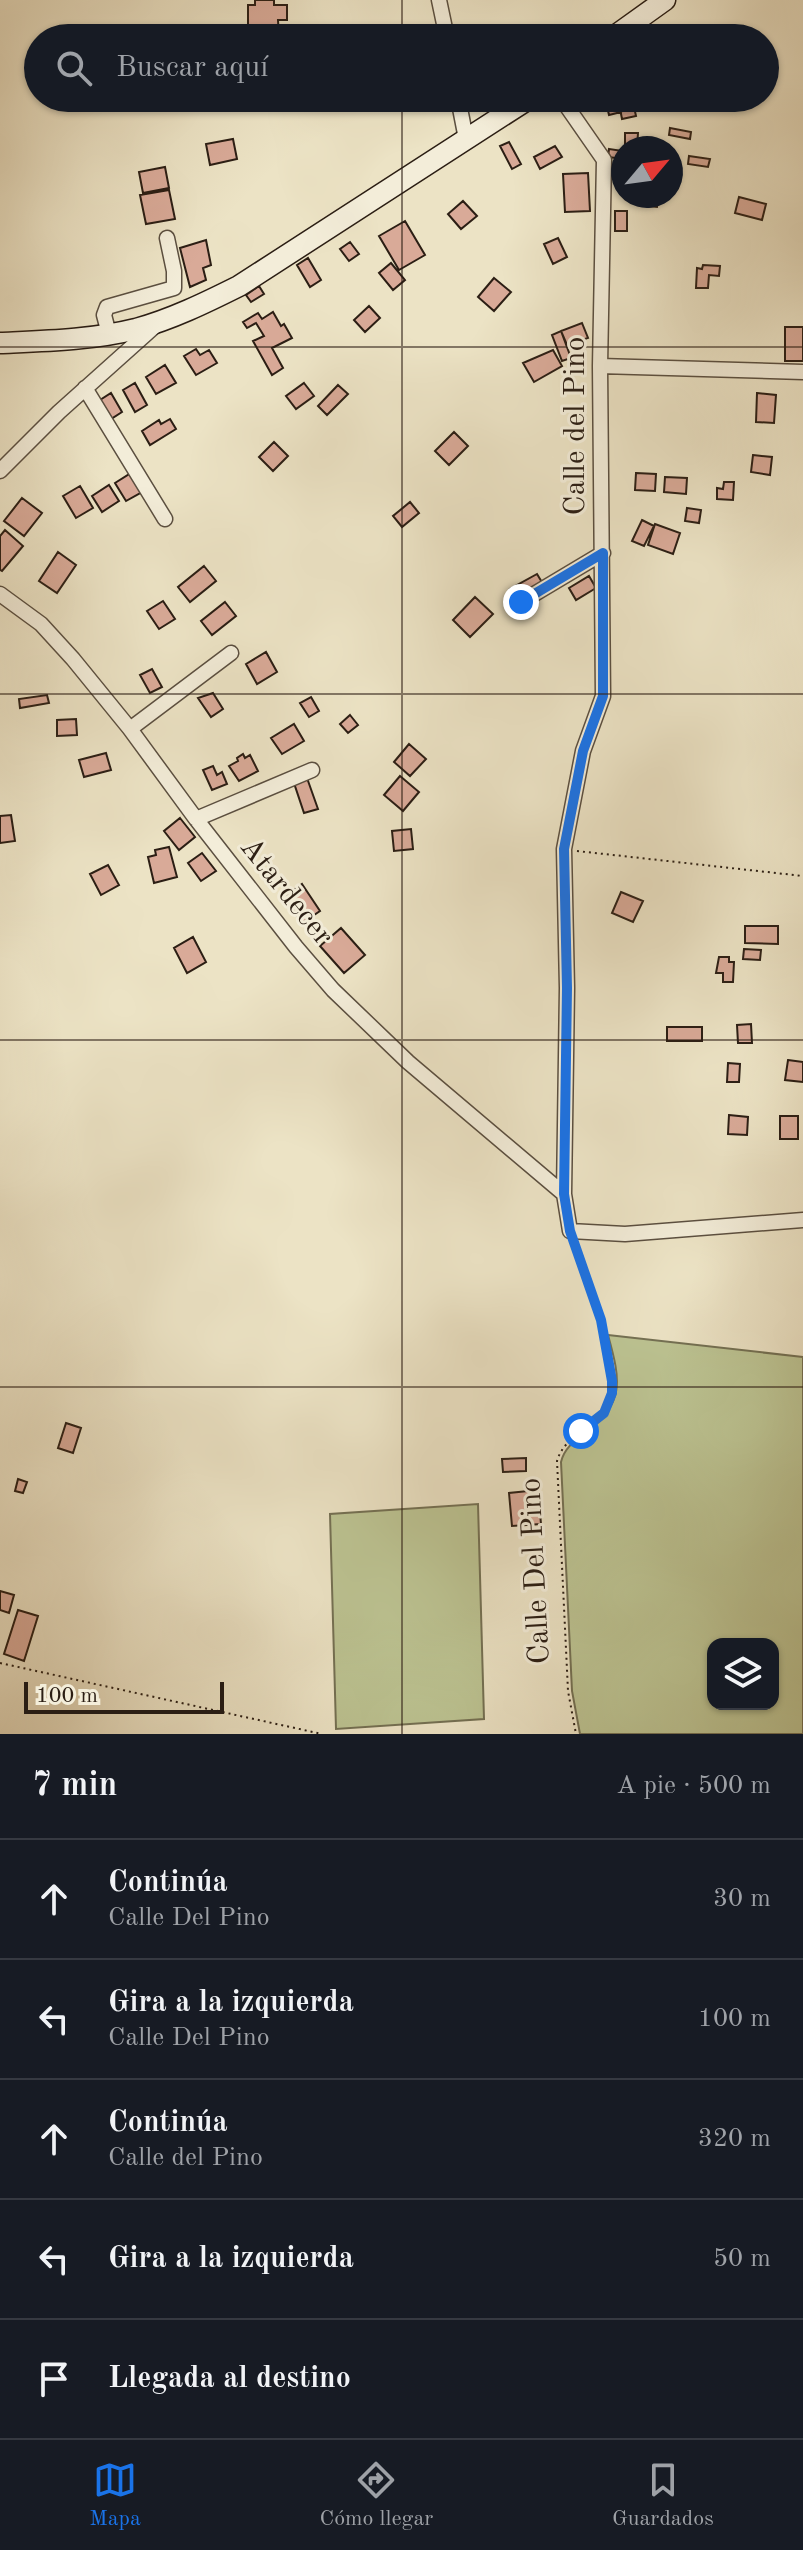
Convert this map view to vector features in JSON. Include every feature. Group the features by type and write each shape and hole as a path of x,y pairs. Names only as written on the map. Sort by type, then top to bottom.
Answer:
{"main road":[{"path":"632,24 665,0"},
{"path":"0,343 109,334 190,311 239,286 508,112"}],"street":[{"path":"439,0 444,24"},
{"path":"461,112 466,139"},
{"name":"Calle del Pino","path":"564,1194 567,988 564,849 583,751 603,696 600,366 604,160 571,112"},
{"path":"109,334 104,315 107,307 174,288 167,238"},
{"path":"0,471 85,388 162,321"},
{"path":"600,366 803,372"},
{"path":"85,388 165,519"},
{"path":"521,602 603,553"},
{"name":"Atardecer","path":"0,594 41,624 130,729 196,819 333,990 408,1062 564,1194"},
{"path":"130,729 231,653"},
{"path":"196,819 312,770"},
{"path":"564,1194 570,1231 625,1234 803,1220"}],"path":[{"path":"564,849 803,876"},
{"name":"Calle Del Pino","path":"570,1231 601,1320 612,1381 612,1393 604,1413 563,1446 557,1461 568,1691 576,1734"},
{"path":"0,1663 322,1734"}],"green space":[{"path":"608,1335 803,1357 803,1734 580,1734 572,1691 561,1462 570,1446 607,1412 616,1390 616,1366"},
{"path":"478,1504 484,1719 336,1729 330,1514"}],"building":[{"path":"255,0 274,0 274,5 287,5 287,20 278,20 278,24 248,24 248,5 255,5"},
{"path":"621,112 635,112 636,116 622,119"},
{"path":"670,128 691,132 690,139 669,135"},
{"path":"233,139 237,159 210,165 206,144"},
{"path":"509,142 521,164 512,169 500,146"},
{"path":"555,146 562,157 540,169 534,157"},
{"path":"689,156 710,159 708,167 688,164"},
{"path":"165,167 169,188 143,193 139,172"},
{"path":"588,173 590,211 565,212 563,174"},
{"path":"169,190 175,219 146,224 140,195"},
{"path":"739,197 766,204 762,220 735,213"},
{"path":"463,201 477,216 461,229 448,214"},
{"path":"615,211 627,211 627,231 615,231"},
{"path":"405,221 425,255 399,270 379,236"},
{"path":"558,238 567,257 553,264 544,244"},
{"path":"206,240 211,265 203,268 206,280 190,287 180,248"},
{"path":"350,242 359,254 349,261 340,249"},
{"path":"308,258 321,280 310,287 297,265"},
{"path":"391,263 405,280 393,290 379,273"},
{"path":"703,265 720,266 719,276 709,275 708,288 696,288 697,268 702,269"},
{"path":"494,278 511,292 494,311 478,297"},
{"path":"259,286 264,294 251,302 246,295"},
{"path":"369,306 380,318 365,332 354,320"},
{"path":"273,312 292,338 272,348 283,368 272,375 253,341 264,336 256,323 247,328 243,322 258,313 262,319"},
{"path":"582,323 588,338 567,345 561,331"},
{"path":"785,327 803,327 803,361 785,361"},
{"path":"561,331 571,358 562,361 552,335"},
{"path":"196,349 200,355 209,350 217,363 196,375 184,356"},
{"path":"553,350 562,366 534,382 523,363"},
{"path":"165,365 176,383 156,394 146,377"},
{"path":"135,383 147,405 135,412 123,390"},
{"path":"304,383 314,396 296,409 286,396"},
{"path":"338,385 348,394 327,415 318,406"},
{"path":"111,393 122,412 111,419 100,400"},
{"path":"757,393 776,395 774,423 756,422"},
{"path":"170,419 176,429 150,445 142,431 159,420 161,424"},
{"path":"454,432 468,446 449,465 435,451"},
{"path":"274,442 288,456 273,471 259,457"},
{"path":"753,455 772,457 770,475 751,472"},
{"path":"131,473 142,492 126,501 115,483"},
{"path":"636,473 656,474 655,491 635,490"},
{"path":"665,477 687,478 686,494 664,492"},
{"path":"724,482 734,482 733,500 717,499 717,488 723,489"},
{"path":"109,485 119,501 102,512 92,496"},
{"path":"80,486 93,508 76,518 63,496"},
{"path":"22,498 42,513 24,536 4,521"},
{"path":"410,502 419,513 402,527 393,516"},
{"path":"687,508 701,510 699,523 685,521"},
{"path":"642,520 654,526 644,546 632,541"},
{"path":"655,524 680,533 673,554 648,545"},
{"path":"5,530 23,546 2,571 0,536"},
{"path":"58,552 76,565 57,593 39,581"},
{"path":"204,566 216,581 190,602 178,587"},
{"path":"537,574 543,584 516,600 510,589"},
{"path":"589,576 596,588 576,600 569,588"},
{"path":"475,597 493,614 470,637 453,620"},
{"path":"163,601 175,619 159,629 147,611"},
{"path":"225,602 236,616 212,635 201,621"},
{"path":"266,652 277,672 257,684 246,664"},
{"path":"152,669 162,687 150,693 140,675"},
{"path":"213,693 223,709 211,717 198,698"},
{"path":"47,695 49,703 20,708 19,699"},
{"path":"311,697 319,711 309,717 300,703"},
{"path":"350,715 358,725 348,733 340,724"},
{"path":"76,719 77,735 57,736 57,720"},
{"path":"294,724 304,741 282,754 271,738"},
{"path":"409,744 426,759 410,776 394,762"},
{"path":"106,753 111,770 84,777 79,760"},
{"path":"243,754 245,758 250,755 258,771 239,781 229,766"},
{"path":"213,766 217,775 222,772 227,784 212,790 203,770"},
{"path":"400,776 419,792 403,811 384,795"},
{"path":"307,778 318,809 304,813 294,783"},
{"path":"11,815 15,841 0,843 0,816"},
{"path":"180,818 195,837 179,850 164,831"},
{"path":"411,829 413,849 394,851 392,831"},
{"path":"169,847 177,877 154,883 148,857 156,855 155,850"},
{"path":"202,853 216,871 201,881 188,863"},
{"path":"108,865 119,885 101,895 90,874"},
{"path":"302,884 320,911 302,923 284,897"},
{"path":"621,892 643,901 633,922 612,913"},
{"path":"745,926 778,926 778,944 745,943"},
{"path":"341,928 365,955 344,973 320,946"},
{"path":"193,937 206,962 187,973 174,948"},
{"path":"744,949 761,950 760,960 743,959"},
{"path":"719,957 729,957 729,962 734,962 733,982 723,982 723,973 716,973"},
{"path":"751,1024 752,1043 738,1043 737,1025"},
{"path":"667,1027 702,1027 702,1041 667,1041"},
{"path":"788,1060 803,1062 803,1082 785,1080"},
{"path":"728,1063 740,1064 739,1082 727,1082"},
{"path":"729,1115 748,1117 747,1135 728,1134"},
{"path":"780,1116 798,1116 798,1139 780,1139"},
{"path":"66,1423 81,1428 73,1453 58,1448"},
{"path":"526,1458 526,1471 503,1472 502,1459"},
{"path":"18,1479 27,1482 23,1493 15,1491"},
{"path":"538,1490 541,1524 512,1526 509,1493"},
{"path":"0,1591 14,1595 9,1613 0,1610"},
{"path":"18,1610 38,1616 24,1661 4,1654"}],"route":[{"path":"521,602 603,553 603,696 583,751 564,849 567,988 564,1194 570,1231 601,1320 612,1381 609,1405 604,1413 581,1431"}]}
